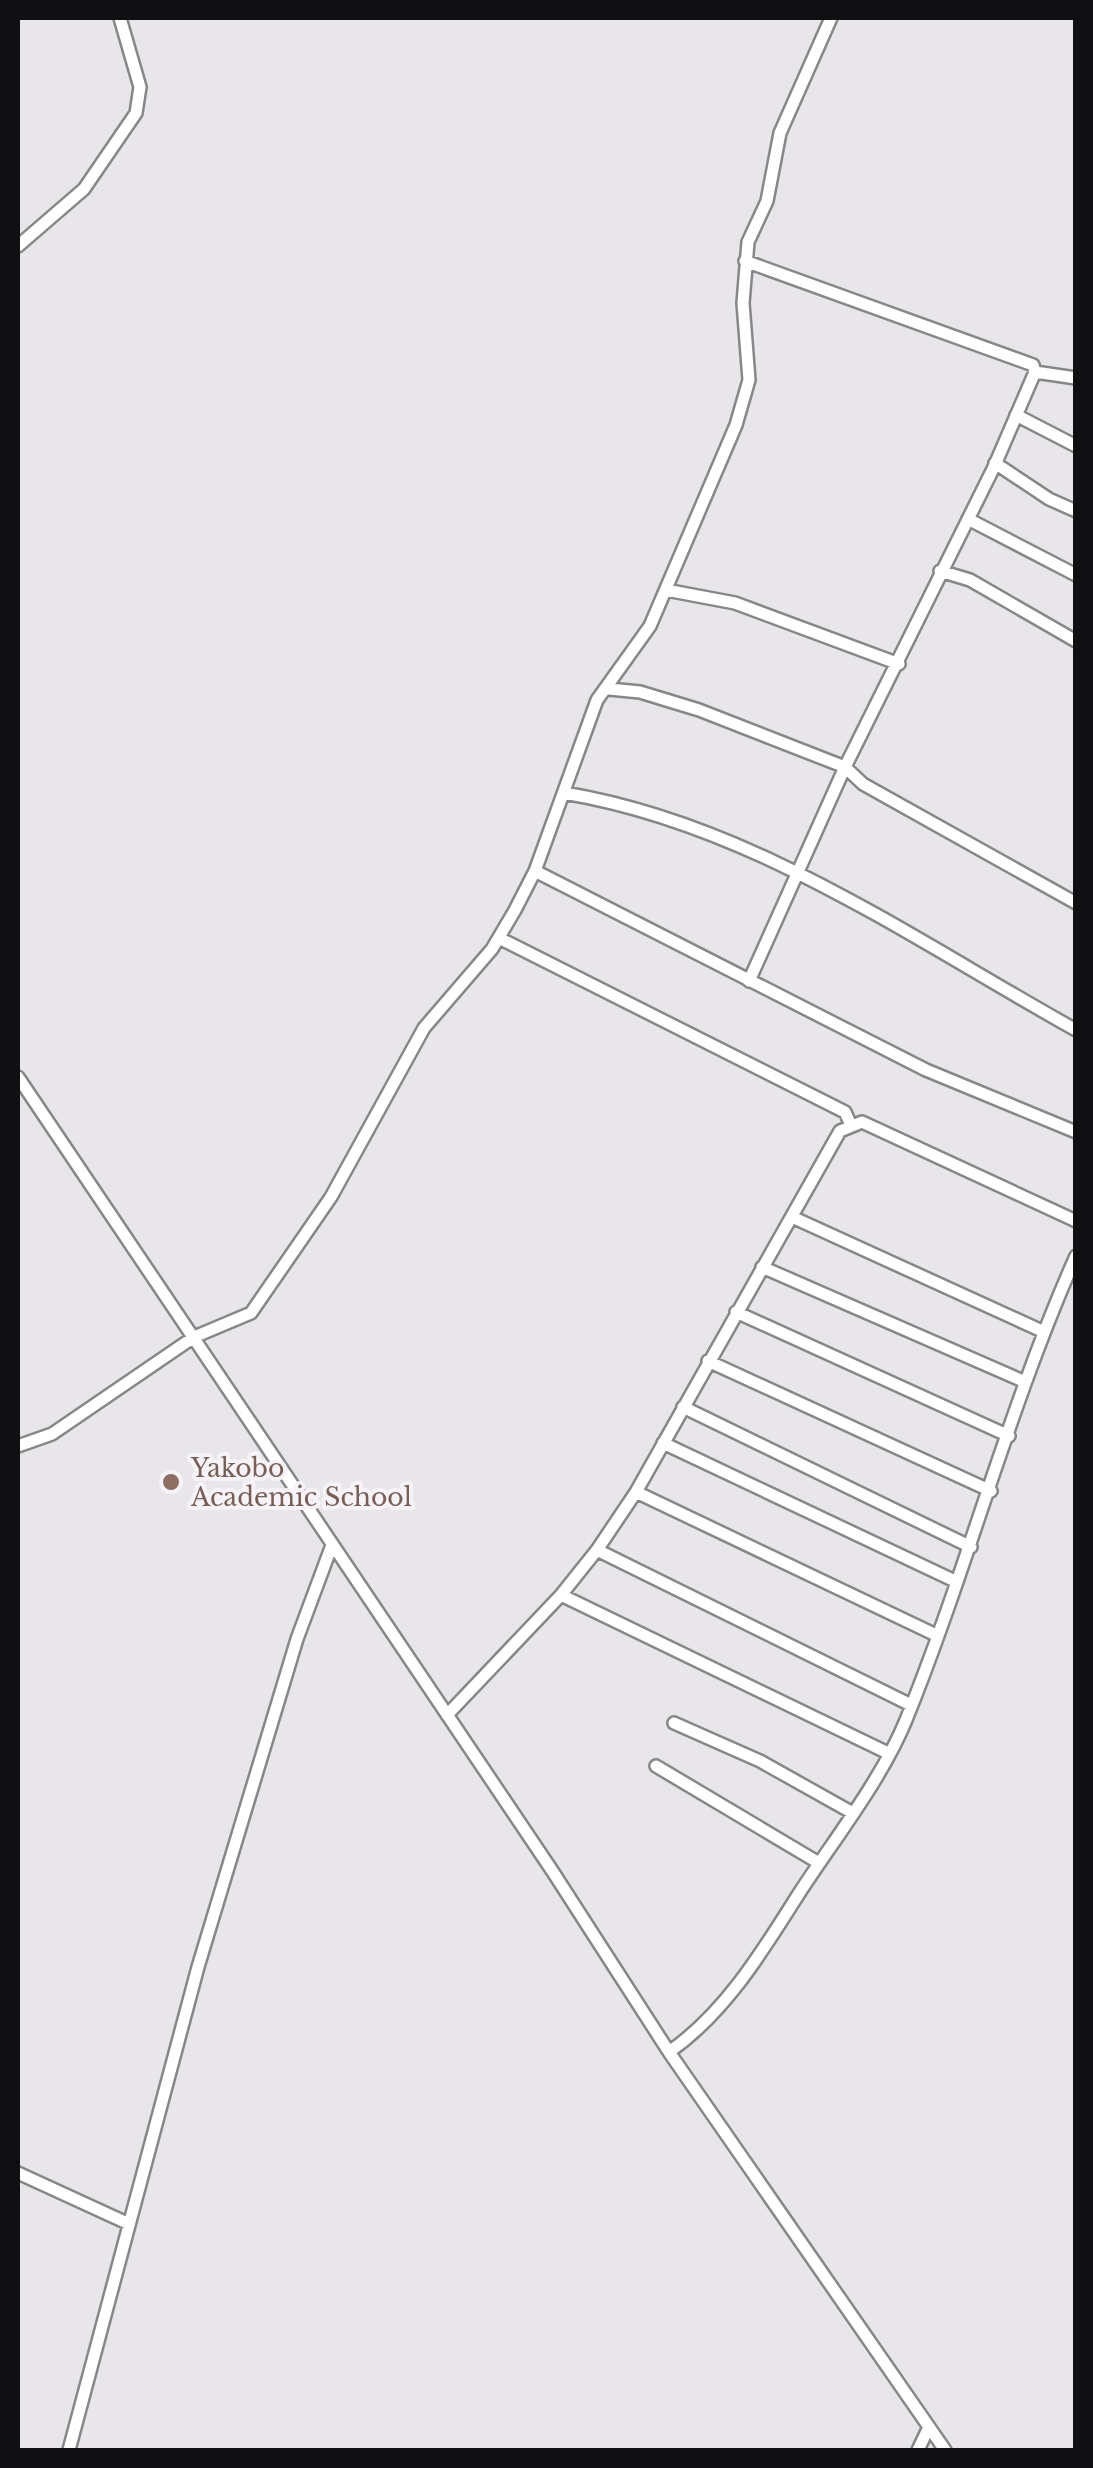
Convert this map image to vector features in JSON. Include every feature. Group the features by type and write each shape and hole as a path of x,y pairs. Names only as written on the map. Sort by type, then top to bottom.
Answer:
{"street":[{"path":"18,246 84,189 136,113 140,87 120,18"},
{"path":"18,1446 52,1434 194,1337 240,1321 263,1300 332,1197 418,1038 499,938 535,871 597,700 609,689 650,626 748,388 745,261 767,201 780,133 831,18"},
{"path":"745,261 1033,365 1034,372 899,664 844,767 749,981"},
{"path":"1034,372 1076,378"},
{"path":"1016,416 1076,446"},
{"path":"995,463 1048,500 1076,511"},
{"path":"968,518 1076,574"},
{"path":"940,570 970,580 1076,641"},
{"path":"666,590 736,604 899,664"},
{"path":"609,689 640,692 699,710 844,767 863,784 1076,903"},
{"path":"564,792 626,803 797,871 1076,1030"},
{"path":"535,871 926,1070 1076,1132"},
{"path":"499,938 845,1112 850,1123"},
{"path":"18,1077 447,1715 668,2052 945,2450"},
{"path":"447,1715 560,1595 636,1492 840,1131 850,1123 862,1122 1076,1221"},
{"path":"792,1217 1042,1331"},
{"path":"668,2052 728,1998 888,1752 971,1547 1009,1436 1023,1380 1076,1256"},
{"path":"762,1266 1023,1380"},
{"path":"736,1312 1009,1436"},
{"path":"708,1361 991,1491"},
{"path":"684,1407 971,1547"},
{"path":"663,1444 957,1582"},
{"path":"636,1492 936,1635"},
{"path":"69,2450 127,2223 268,1732 332,1545"},
{"path":"596,1550 910,1705"},
{"path":"560,1595 888,1752"},
{"path":"674,1723 760,1761 851,1812"},
{"path":"656,1766 819,1863"},
{"path":"18,2173 127,2223"},
{"path":"918,2450 928,2427"}],"place":[{"name":"Yakobo Academic School","path":"171,1482"}]}
